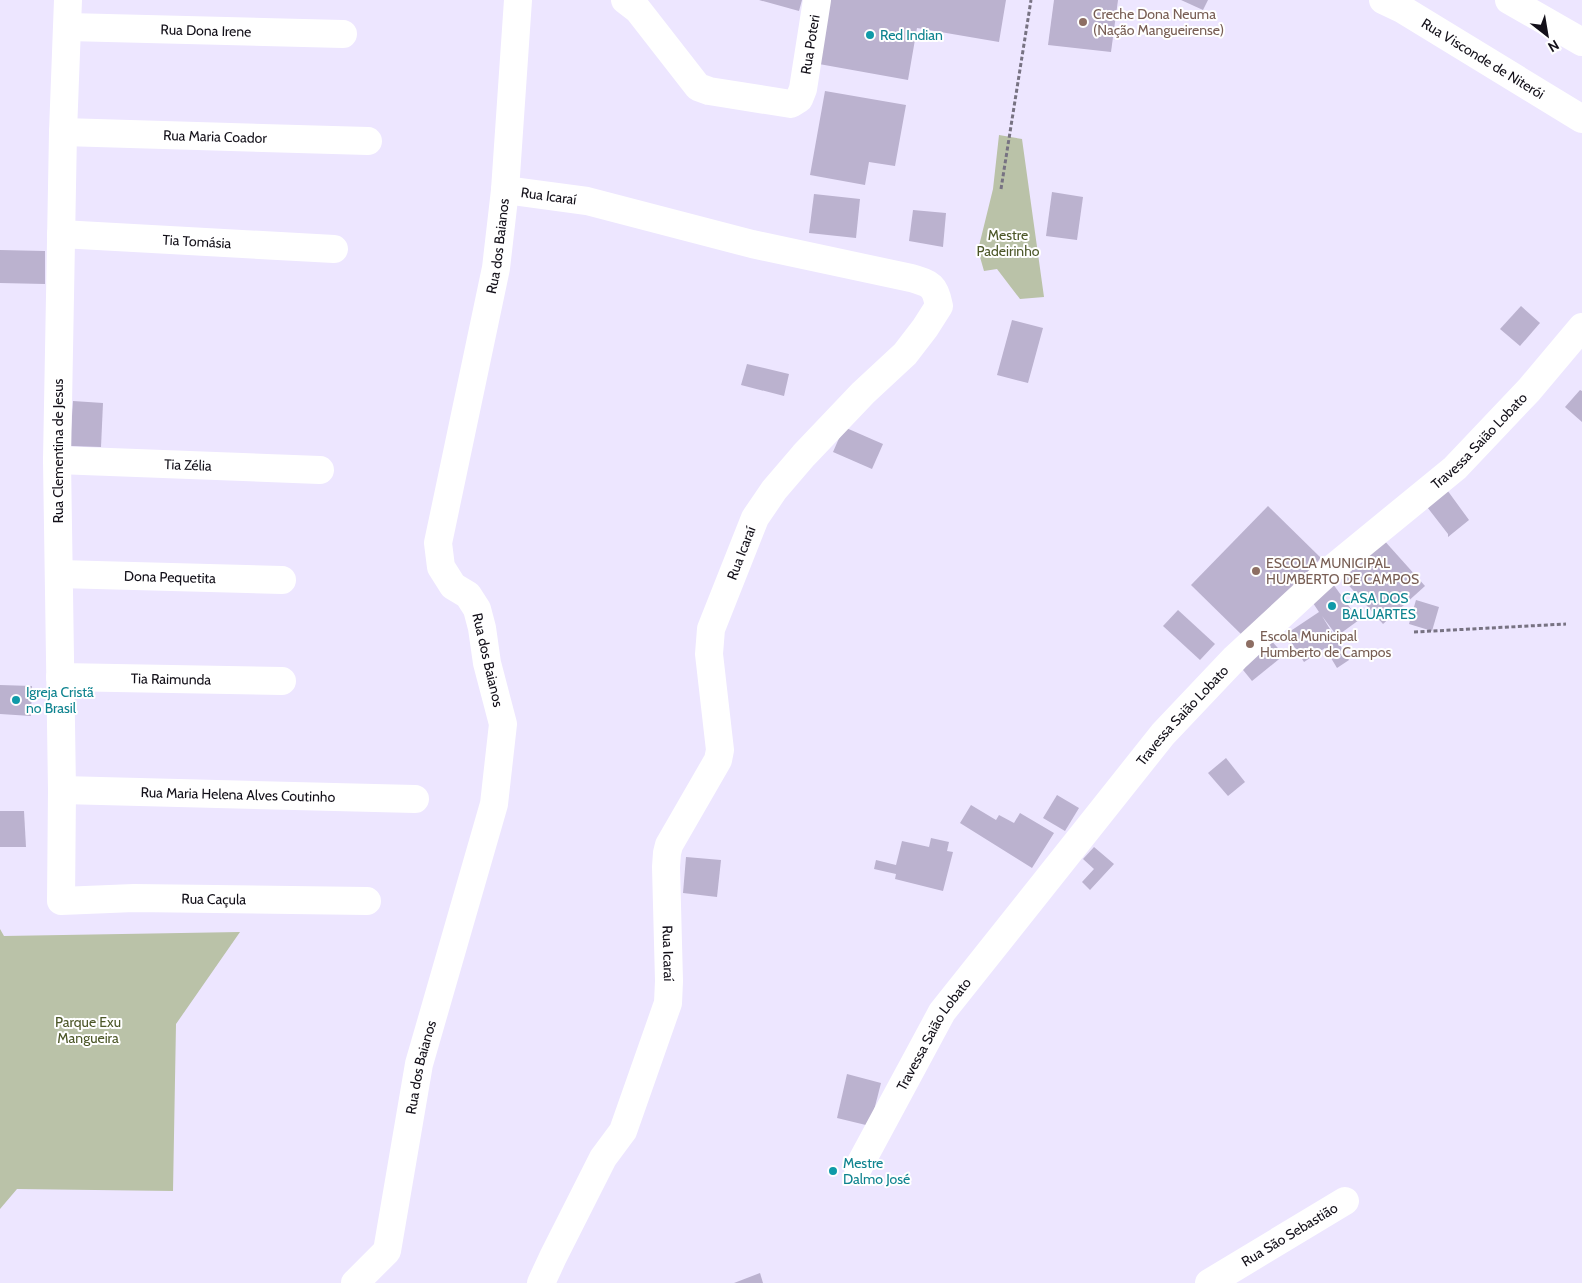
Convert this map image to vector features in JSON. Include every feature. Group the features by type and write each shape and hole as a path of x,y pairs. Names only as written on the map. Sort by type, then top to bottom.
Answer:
{"street":[{"name":"Rua Clementina de Jesus","path":"61,902 62,790 57,460 63,132 68,0"},
{"name":"Rua dos Baianos","path":"355,1283 387,1251 419,1064 494,804 503,724 487,663 482,628 476,609 468,595 453,586 441,567 438,543 496,268 505,190 518,0"},
{"name":"Rua Poteri","path":"625,0 638,10 698,87 709,92 791,104 799,99 803,88 817,0"},
{"name":"Rua Visconde de Niterói","path":"1383,0 1402,9 1582,119"},
{"path":"1509,0 1582,42"},
{"name":"Rua Dona Irene","path":"68,27 343,34"},
{"name":"Rua Maria Coador","path":"63,132 368,141"},
{"name":"Rua Icaraí","path":"505,190 587,201 752,244 911,278 929,284 936,291 939,306 905,354 863,393 804,455 774,490 755,518 711,628 710,654 720,750 718,760 669,845 667,853 668,1003 623,1131 603,1158 541,1283"},
{"name":"Tia Tomásia","path":"61,234 334,249"},
{"name":"Travessa Saião Lobato","path":"858,1168 942,1012 1163,734 1235,658 1328,572 1455,468 1529,390 1582,327"},
{"name":"Tia Zélia","path":"57,460 320,470"},
{"name":"Dona Pequetita","path":"59,574 282,580"},
{"name":"Tia Raimunda","path":"60,677 282,681"},
{"name":"Rua Maria Helena Alves Coutinho","path":"62,790 415,799"},
{"name":"Rua Caçula","path":"61,902 134,898 367,901"},
{"name":"Rua São Sebastião","path":"1209,1283 1345,1201"}],"path":[{"path":"1001,189 1031,0"},
{"path":"1414,632 1566,624"}],"green space":[{"name":"Mestre Padeirinho","path":"999,135 1022,139 1044,297 1020,299 997,269 984,271 978,250 993,189"},
{"name":"Parque Exu Mangueira","path":"0,929 4,936 240,932 176,1024 173,1191 17,1189 0,1209"}],"building":[{"path":"759,0 802,0 799,11"},
{"name":"Red Indian","path":"830,0 1006,0 999,42 917,28 908,80 819,64"},
{"name":"Creche Dona Neuma (Nação Mangueirense)","path":"1054,0 1118,0 1111,52 1048,45"},
{"path":"1181,0 1208,0 1203,10"},
{"path":"825,91 906,105 895,166 869,162 865,185 810,175"},
{"path":"1052,192 1083,197 1077,240 1046,236"},
{"path":"814,194 860,199 856,238 809,233"},
{"path":"913,210 946,213 943,247 909,241"},
{"path":"0,250 45,251 45,284 0,283"},
{"path":"1521,306 1540,323 1520,346 1500,329"},
{"path":"1012,320 1043,328 1028,383 997,375"},
{"path":"747,364 789,374 784,396 741,385"},
{"path":"1580,390 1582,391 1582,422 1565,407"},
{"path":"73,401 103,403 101,447 70,446"},
{"path":"844,427 883,444 872,469 833,452"},
{"path":"1442,483 1469,520 1448,537 1448,534 1424,503"},
{"name":"ESCOLA MUNICIPAL HUMBERTO DE CAMPOS","path":"1268,506 1321,558 1244,637 1191,585"},
{"path":"1382,538 1425,586 1383,624 1336,571"},
{"path":"1333,584 1359,620 1337,636 1322,616 1349,660 1337,668 1325,648 1304,662 1286,634 1319,612 1311,600"},
{"path":"1416,600 1439,607 1432,631 1409,624"},
{"path":"1178,610 1215,644 1200,660 1163,626"},
{"path":"1270,639 1284,655 1252,681 1239,665"},
{"name":"Igreja Cristã no Brasil","path":"0,685 32,686 31,716 0,714"},
{"path":"1226,758 1245,782 1228,796 1208,773"},
{"path":"1057,795 1079,808 1065,831 1043,818"},
{"path":"971,805 996,820 999,815 1014,823 1020,813 1054,833 1032,868 960,823"},
{"path":"0,811 24,811 26,847 0,847"},
{"path":"931,838 949,842 947,851 953,852 943,891 895,879 896,874 874,869 876,860 896,865 902,841 929,847"},
{"path":"1094,847 1114,864 1090,890 1082,882 1094,869 1083,859"},
{"path":"686,857 721,860 717,897 683,893"},
{"path":"847,1074 881,1083 870,1126 837,1118"},
{"path":"760,1273 763,1283 734,1283"}],"place":[{"name":"Creche Dona Neuma (Nação Mangueirense)","path":"1083,22"},
{"name":"Red Indian","path":"870,35"},
{"name":"ESCOLA MUNICIPAL HUMBERTO DE CAMPOS","path":"1256,571"},
{"name":"CASA DOS BALUARTES","path":"1332,606"},
{"name":"Escola Municipal Humberto de Campos","path":"1250,644"},
{"name":"Igreja Cristã no Brasil","path":"16,700"},
{"name":"Mestre Dalmo José","path":"833,1171"}]}
